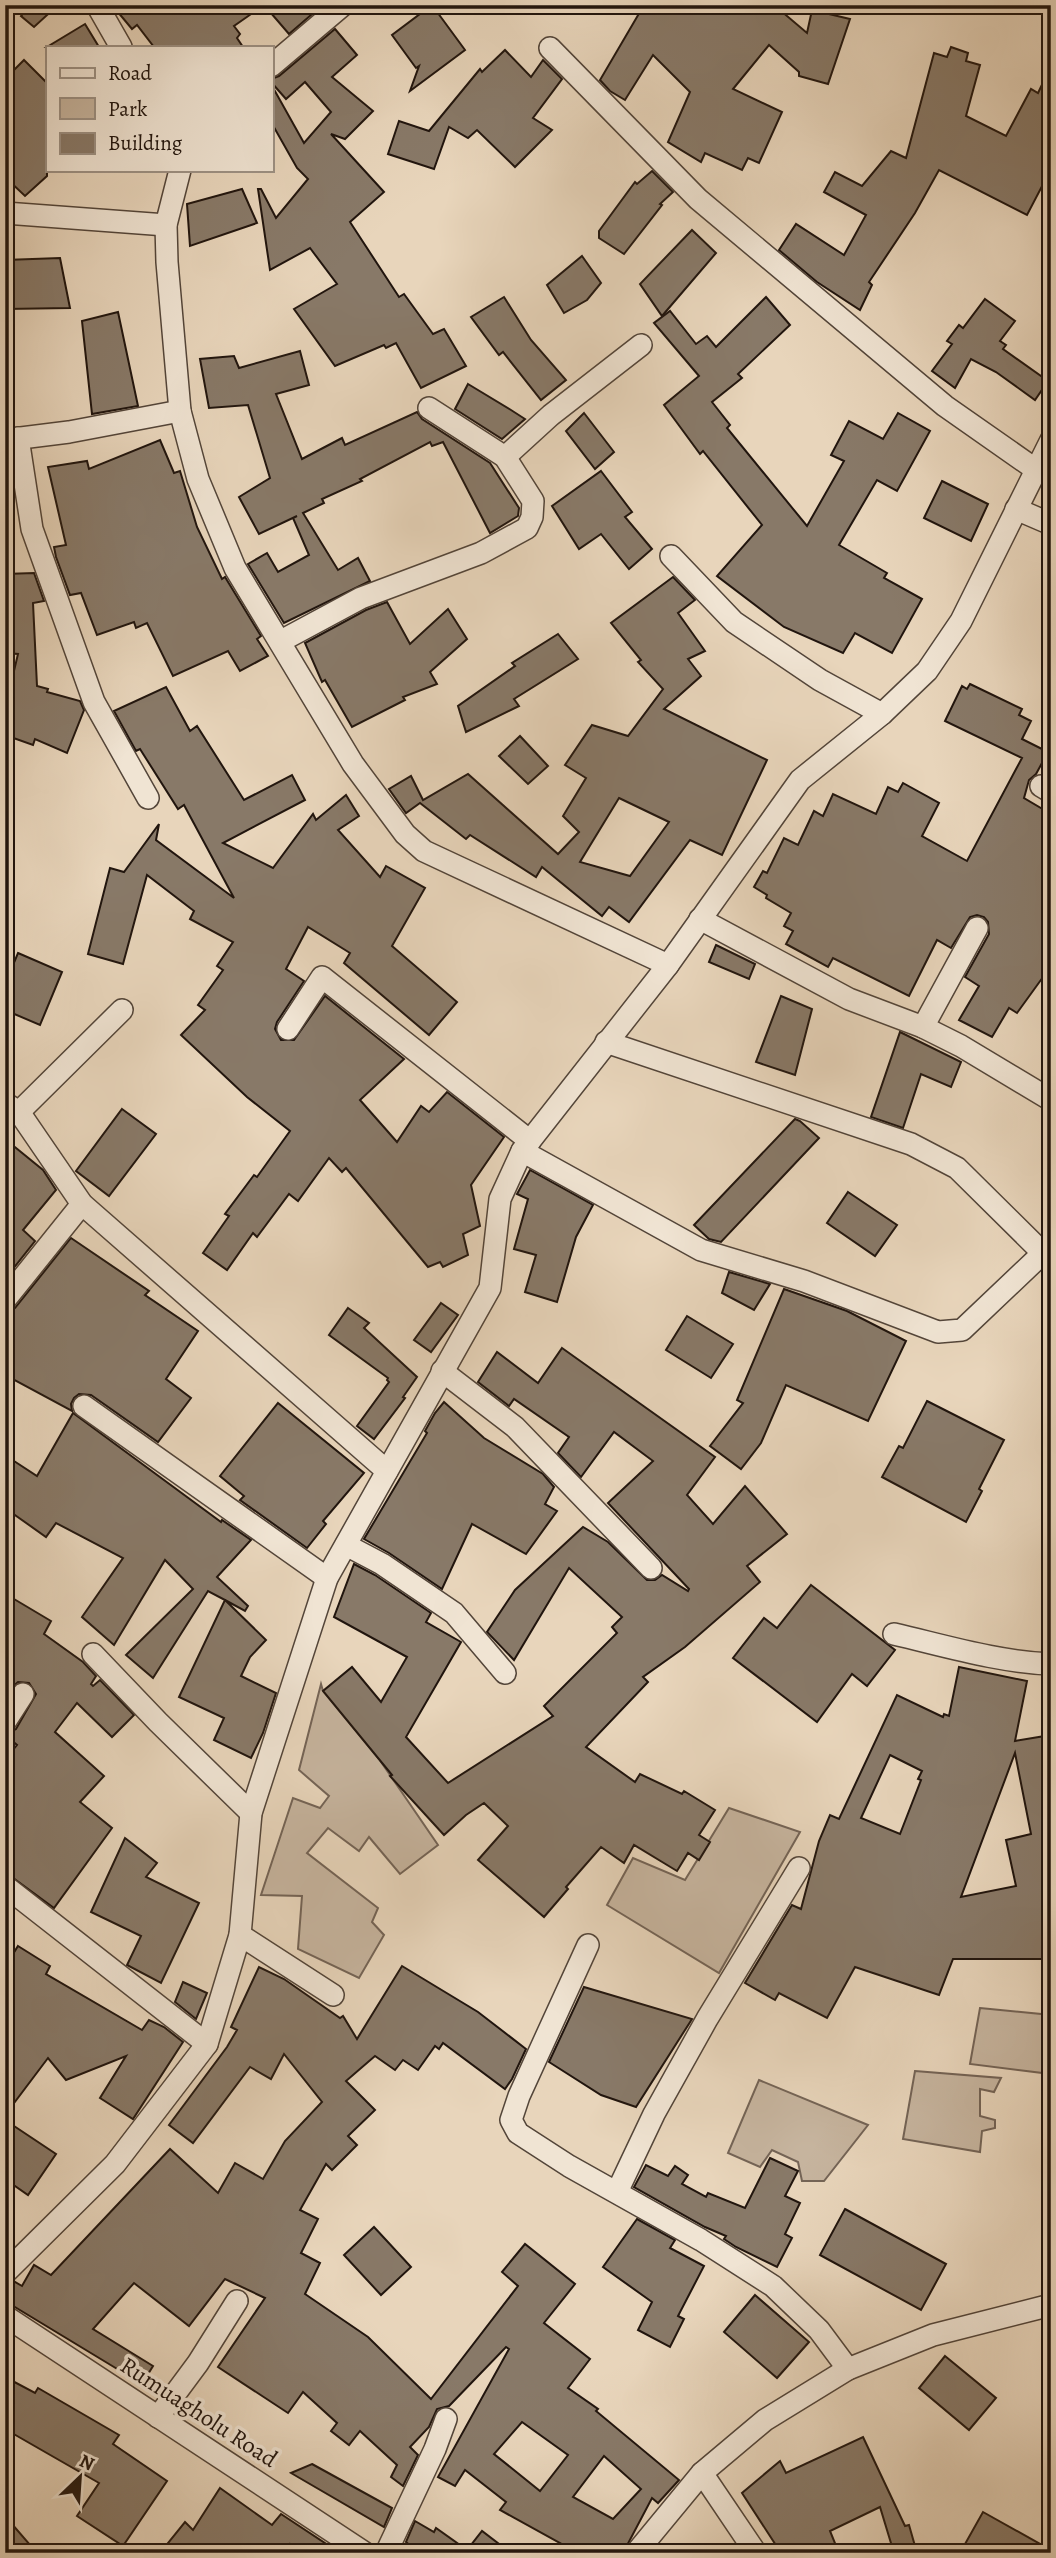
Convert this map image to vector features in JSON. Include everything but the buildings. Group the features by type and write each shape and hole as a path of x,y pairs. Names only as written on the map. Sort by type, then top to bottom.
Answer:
{"street":[{"path":"97,5 120,46"},
{"path":"273,64 343,5"},
{"path":"550,48 698,199 945,405 1035,469"},
{"path":"179,172 166,225 167,262 180,411 198,479 235,568 353,765 405,834 424,851 668,965"},
{"path":"5,213 166,225"},
{"path":"505,457 551,415 641,345"},
{"path":"281,641 361,598 481,553 527,528 533,517 533,501 505,457 429,408"},
{"path":"148,797 93,702 32,529 12,439 69,432 180,411"},
{"path":"5,2273 115,2164 207,2044 240,1935 251,1813 327,1578 490,1288 500,1199 526,1146 668,965 800,780 883,714 927,671 961,621 1051,440"},
{"path":"1016,509 1051,524"},
{"path":"671,556 734,622 820,680 883,714"},
{"path":"700,919 849,999 923,1027 961,1046 1051,1100"},
{"path":"923,1027 977,928"},
{"path":"288,1029 323,978 526,1146 701,1250 804,1281 938,1332 962,1330 1046,1258 957,1168 911,1144 606,1042"},
{"path":"122,1010 12,1107 82,1204 387,1471"},
{"path":"5,1300 82,1204"},
{"path":"442,1371 515,1427 651,1568"},
{"path":"84,1406 327,1578"},
{"path":"346,1545 382,1564 454,1613 505,1673"},
{"path":"894,1634 996,1658 1051,1664"},
{"path":"93,1654 251,1813"},
{"path":"5,1722 23,1694"},
{"path":"617,2192 654,2113 707,2019 799,1868"},
{"path":"5,1886 207,2044"},
{"path":"240,1935 333,1995"},
{"path":"588,1945 519,2096 511,2120 518,2133 569,2166 701,2240 773,2286 819,2330 848,2369"},
{"path":"158,2417 198,2363 237,2301"},
{"path":"636,2553 702,2473 765,2420 848,2369 933,2335 1051,2305"},
{"name":"Rumuagholu Road","path":"5,2316 365,2553"},
{"path":"386,2553 446,2420"},
{"path":"702,2473 756,2553"}],"green space":[{"path":"321,1684 323,1691 379,1759 438,1845 400,1874 369,1837 359,1851 328,1828 307,1853 378,1908 372,1922 384,1935 359,1978 298,1949 302,1896 261,1895 293,1798 320,1808 329,1796 299,1770"},
{"path":"729,1808 800,1832 719,1973 607,1905 633,1858 685,1880"},
{"path":"980,2008 1051,2015 1051,2074 970,2064"},
{"path":"915,2071 1001,2078 994,2092 980,2089 980,2116 995,2120 995,2128 982,2131 980,2152 903,2139"},
{"path":"759,2080 868,2125 824,2181 802,2181 798,2162 772,2150 760,2167 728,2153"}]}
